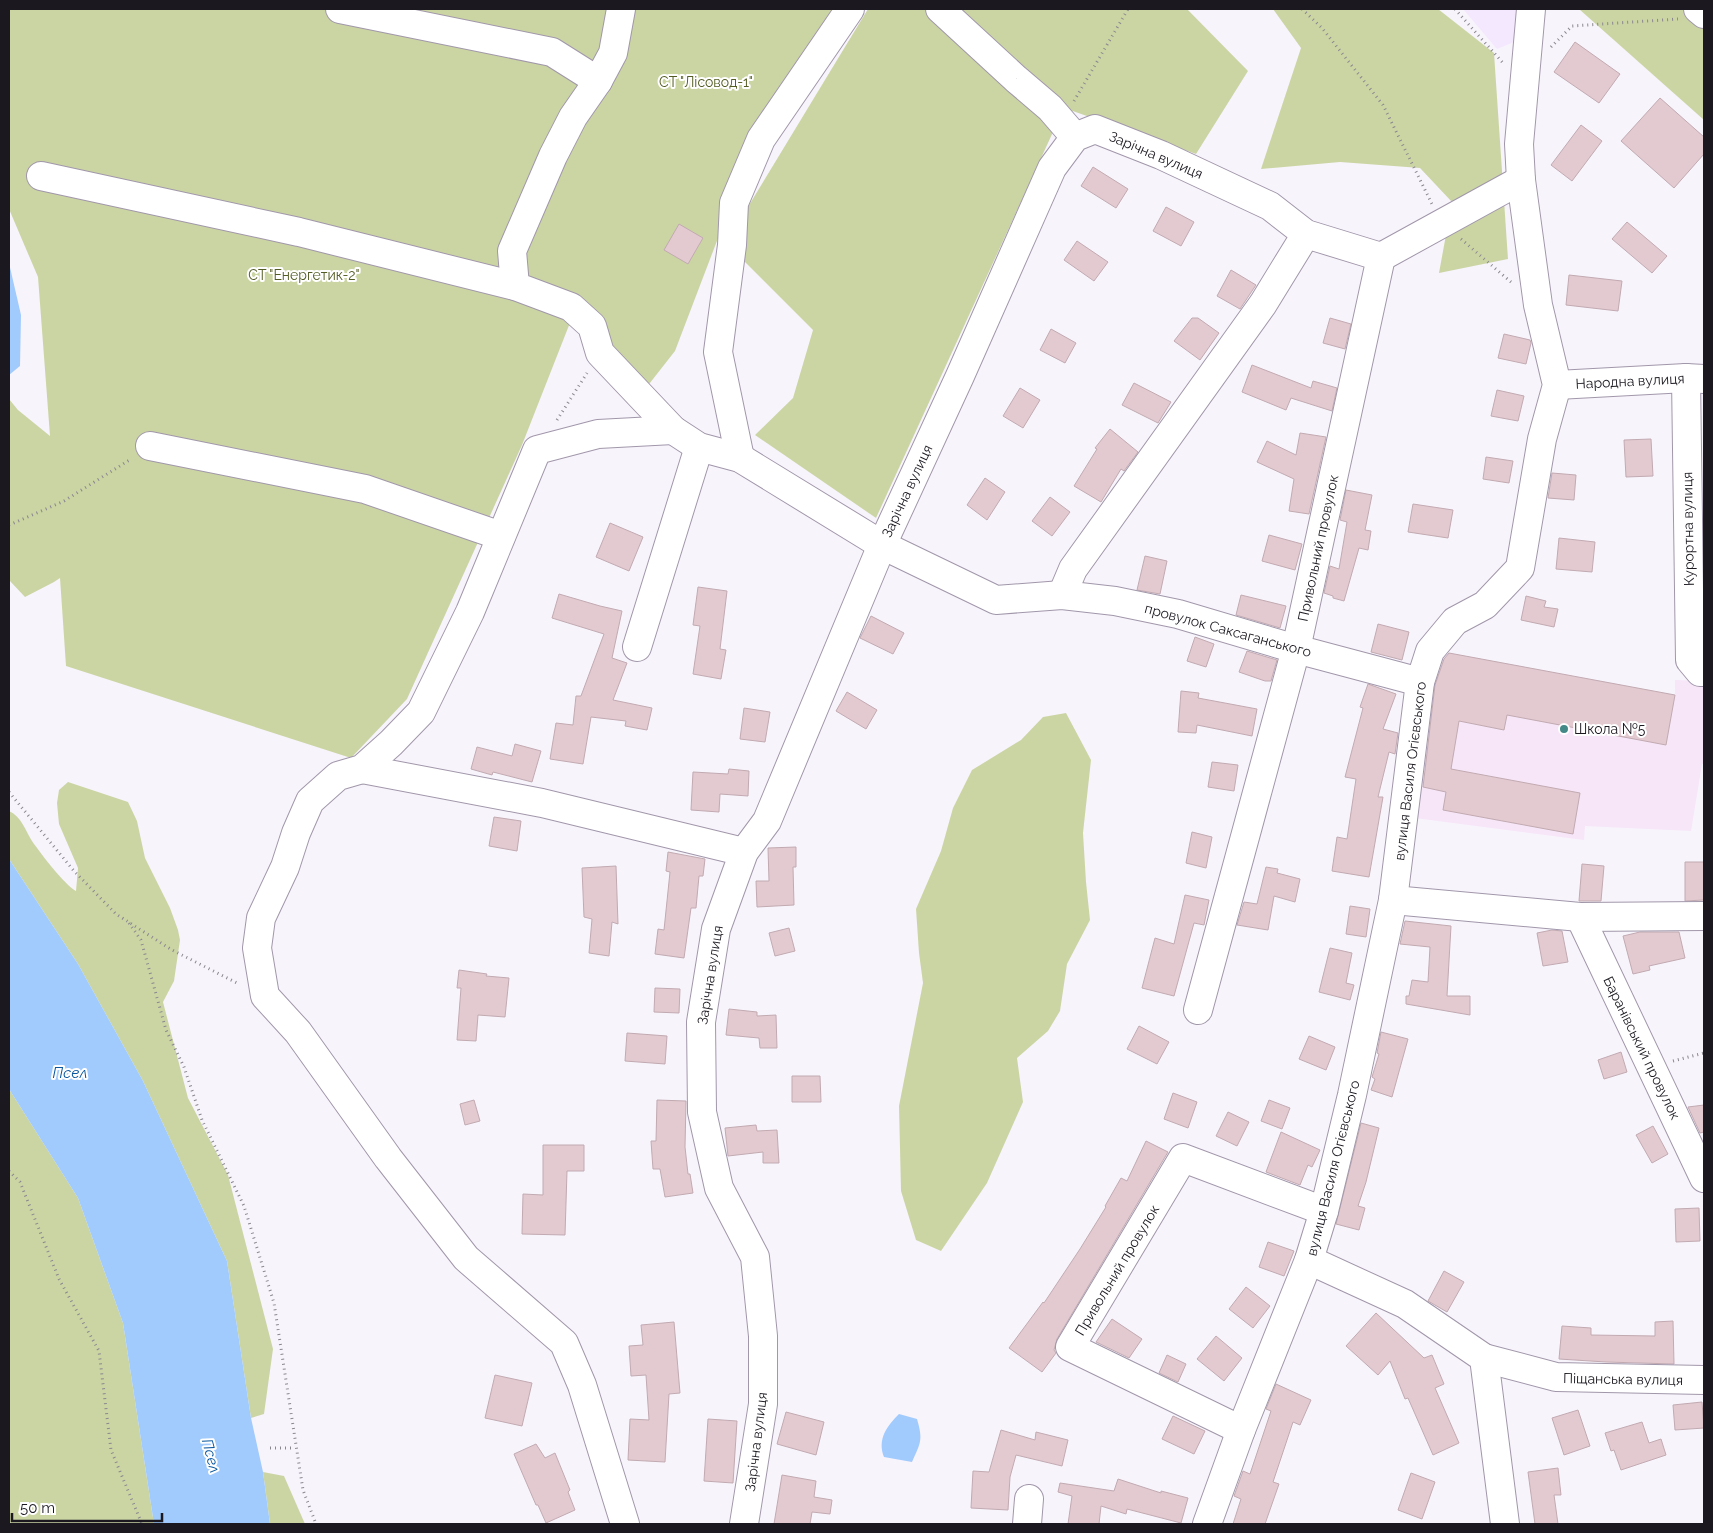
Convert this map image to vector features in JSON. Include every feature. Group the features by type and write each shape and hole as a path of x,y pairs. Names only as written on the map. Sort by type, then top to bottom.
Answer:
{"street":[{"path":"340,9 552,52 598,81"},
{"path":"515,286 512,251 553,156 573,117 598,81 613,53 621,9"},
{"path":"740,458 718,352 732,245 734,203 761,139 850,9"},
{"path":"940,9 1016,80 1050,108 1075,137"},
{"name":"вулиця Василя Огієвського","path":"1207,1524 1241,1430 1309,1260 1324,1211 1352,1095 1393,900 1420,682 1430,651 1456,621 1485,605 1520,568 1542,439 1557,385 1538,304 1521,180 1519,144 1531,9"},
{"name":"Зарічна вулиця","path":"744,1524 763,1404 763,1336 755,1257 719,1188 702,1112 701,1022 716,929 744,852 767,821 882,546 1052,168 1075,137 1095,129 1161,155 1270,206 1306,234"},
{"path":"41,176 299,232 515,286 572,307 592,326 600,353"},
{"path":"1062,595 1073,569 1263,304 1306,234 1381,257 1521,180"},
{"name":"Привольний провулок","path":"1198,1010 1296,649 1381,257"},
{"name":"провулок Саксаганського","path":"600,353 673,430 700,447 740,458 882,546 996,600 1062,595 1116,601 1178,614 1296,649 1420,682"},
{"name":"Народна вулиця","path":"1557,385 1695,379"},
{"name":"Курортна вулиця","path":"1695,379 1690,660 1700,672 1704,672"},
{"path":"625,1524 582,1384 564,1343 466,1258 388,1158 298,1032 265,996 257,948 261,918 285,868 296,833 310,801 338,776 362,769 421,712 470,612 538,450 598,434 673,430"},
{"path":"150,446 365,490 501,536"},
{"path":"637,647 700,447"},
{"path":"362,769 542,803 744,852"},
{"path":"1393,900 1580,918 1704,916"},
{"name":"Баранівський провулок","path":"1580,918 1704,1178"},
{"name":"Привольний провулок","path":"1241,1430 1070,1348 1183,1158 1324,1211"},
{"name":"Піщанська вулиця","path":"1309,1260 1405,1304 1484,1358 1556,1377 1704,1380"},
{"path":"1484,1358 1505,1524"}],"path":[{"path":"1075,137 1067,115 1128,9"},
{"path":"1302,9 1322,28 1383,106 1442,223 1538,304"},
{"path":"1455,9 1503,63 1525,73 1572,26 1696,14"},
{"path":"538,450 600,353"},
{"path":"9,526 64,501 150,446"},
{"path":"9,792 74,871 116,914 172,950 265,996"},
{"path":"129,922 140,940 166,1030 184,1067 202,1120 244,1206 274,1303 295,1448 303,1490 316,1524"},
{"path":"1651,1067 1704,1053"},
{"path":"9,1171 20,1182 59,1279 99,1351 111,1450 142,1524"},
{"path":"270,1448 295,1448"}],"shaded area":[{"path":"1463,9 1521,9 1519,40 1497,49"},
{"name":"Школа №5","path":"1439,651 1675,695 1675,680 1704,681 1704,764 1702,764 1691,831 1585,826 1584,840 1407,817"}],"green space":[{"name":"СТ \"Енергетик-2\"","path":"9,9 842,9 757,136 675,351 646,388 607,347 599,313 577,305 522,445 407,699 351,758 66,666 60,578 25,597 9,580 9,399 18,410 50,436 38,277 9,209"},
{"path":"868,9 1187,9 1248,71 1196,154 1064,108 876,518 755,435 793,398 813,330 726,243"},
{"path":"1273,9 1438,9 1494,53 1508,259 1439,273 1452,202 1420,168 1340,162 1261,169 1301,48"},
{"path":"1579,9 1704,9 1704,120"},
{"path":"1066,713 1091,760 1083,833 1090,920 1067,964 1060,1011 1048,1031 1017,1058 1023,1102 987,1183 941,1251 916,1240 901,1191 899,1106 923,983 916,909 941,851 953,808 972,770 1021,740 1043,717"},
{"path":"68,782 128,802 137,821 145,858 170,908 178,930 180,940 174,981 163,1002 188,1098 228,1175 273,1349 264,1414 251,1418 227,1261 143,1081 78,964 9,859 9,811 20,820 32,841 53,868 76,891 78,868 59,824 57,803 59,790"},
{"path":"9,1089 78,1198 123,1323 154,1524 9,1524"},
{"path":"263,1472 284,1476 305,1524 270,1524"}],"water":[{"path":"9,263 21,315 20,366 9,375"},
{"name":"Псел","path":"9,859 78,964 143,1081 227,1261 251,1418 263,1472 270,1524 154,1524 123,1323 78,1198 9,1089"},
{"path":"899,1414 917,1419 920,1441 912,1462 884,1457 882,1450 884,1433"}],"building":[{"path":"1575,42 1620,74 1599,103 1554,72"},
{"path":"1660,98 1704,137 1704,154 1674,188 1621,141"},
{"path":"1581,125 1602,141 1572,181 1551,165"},
{"path":"1093,167 1128,189 1116,208 1081,186"},
{"path":"1166,207 1194,222 1181,246 1153,231"},
{"path":"1627,222 1667,256 1652,273 1612,239"},
{"path":"679,224 703,238 688,264 664,250"},
{"path":"1077,241 1108,262 1094,281 1064,260"},
{"path":"1231,270 1256,285 1240,309 1217,296"},
{"path":"1569,275 1622,281 1618,311 1566,305"},
{"path":"1192,318 1198,318 1219,333 1200,360 1174,341"},
{"path":"1330,318 1351,324 1345,349 1323,343"},
{"path":"1051,329 1076,343 1065,363 1040,350"},
{"path":"1504,334 1530,340 1526,364 1498,358"},
{"path":"1252,365 1311,388 1313,381 1337,388 1332,411 1291,398 1286,410 1242,392"},
{"path":"1134,383 1171,402 1158,423 1122,405"},
{"path":"1020,388 1040,400 1023,428 1003,416"},
{"path":"1497,390 1524,396 1518,421 1491,416"},
{"path":"1110,429 1138,452 1124,471 1121,469 1101,502 1074,486 1097,449 1095,448"},
{"path":"1300,433 1326,437 1309,514 1289,511 1294,479 1257,462 1267,441 1296,455"},
{"path":"1651,439 1653,476 1626,477 1624,440"},
{"path":"1486,457 1513,461 1509,483 1483,479"},
{"path":"1552,473 1576,475 1574,500 1548,498"},
{"path":"985,478 1005,492 987,520 967,505"},
{"path":"1346,490 1372,495 1365,530 1371,531 1368,550 1359,548 1344,601 1324,593 1330,566 1339,569 1347,522 1340,520"},
{"path":"1050,497 1070,512 1052,536 1032,521"},
{"path":"1413,504 1453,510 1448,538 1408,532"},
{"path":"610,523 643,537 629,571 596,557"},
{"path":"1269,535 1302,544 1295,570 1262,561"},
{"path":"1559,538 1595,542 1592,572 1556,569"},
{"path":"1145,556 1167,561 1160,594 1137,590"},
{"path":"698,587 727,591 720,649 726,650 721,679 693,674 700,626 693,625"},
{"path":"559,594 622,611 612,658 627,663 613,700 652,708 647,730 625,726 626,721 591,717 583,764 550,759 556,723 573,725 576,696 581,696 604,634 552,618"},
{"path":"1241,595 1286,606 1280,628 1236,615"},
{"path":"1526,596 1546,601 1544,607 1558,609 1554,627 1521,620"},
{"path":"871,616 904,633 893,654 860,638"},
{"path":"1378,624 1409,632 1402,660 1371,652"},
{"path":"1195,637 1214,644 1206,667 1187,661"},
{"path":"1247,651 1277,660 1271,681 1265,681 1239,672"},
{"path":"1449,653 1675,695 1666,745 1507,715 1504,730 1459,721 1451,769 1580,793 1573,834 1443,810 1446,792 1423,787 1435,685 1444,659"},
{"path":"1368,684 1396,694 1383,729 1398,733 1395,754 1389,752 1378,797 1383,797 1369,877 1332,871 1337,837 1347,839 1356,779 1345,777 1363,708 1360,707"},
{"path":"1181,691 1199,693 1198,698 1257,709 1252,736 1197,725 1196,733 1178,732"},
{"path":"847,692 877,710 866,729 836,711"},
{"path":"744,708 770,712 765,742 740,739"},
{"path":"515,744 541,751 532,782 493,772 492,775 471,769 477,747 512,756"},
{"path":"1212,762 1238,765 1234,791 1208,787"},
{"path":"729,769 749,771 748,796 720,794 719,812 691,810 693,772 728,774"},
{"path":"494,817 521,821 517,851 489,846"},
{"path":"1192,832 1212,837 1206,868 1186,863"},
{"path":"796,847 796,867 793,867 794,905 757,907 756,881 769,881 768,848"},
{"path":"668,852 705,859 703,876 699,876 696,908 691,908 684,958 655,954 658,929 664,930 670,872 666,871"},
{"path":"1685,862 1704,862 1704,900 1685,901"},
{"path":"1582,864 1604,866 1601,901 1579,901"},
{"path":"616,866 618,924 612,922 609,956 589,953 592,919 584,917 582,868"},
{"path":"1266,867 1278,869 1277,873 1300,879 1295,902 1274,896 1268,930 1237,925 1244,902 1257,904"},
{"path":"1185,895 1209,900 1204,925 1194,923 1174,996 1142,988 1155,938 1174,944"},
{"path":"1350,906 1370,909 1366,937 1346,934"},
{"path":"1405,921 1451,926 1447,996 1470,996 1470,1015 1406,1004 1406,996 1409,996 1412,980 1428,982 1430,947 1400,944"},
{"path":"789,928 795,951 775,956 769,933"},
{"path":"1552,930 1562,931 1568,962 1543,966 1537,933"},
{"path":"1640,932 1679,932 1685,958 1649,966 1650,970 1633,974 1623,936"},
{"path":"1330,948 1352,953 1346,983 1354,985 1350,1000 1319,992"},
{"path":"459,970 487,974 486,976 509,978 505,1017 478,1015 476,1041 457,1040 461,988 457,988"},
{"path":"655,988 680,989 679,1013 654,1012"},
{"path":"729,1009 757,1012 757,1016 776,1015 777,1048 760,1048 759,1038 726,1035"},
{"path":"1139,1026 1169,1042 1157,1064 1127,1049"},
{"path":"1381,1032 1408,1039 1392,1097 1371,1090 1375,1079 1372,1077 1379,1054 1377,1053"},
{"path":"627,1033 667,1036 665,1064 625,1061"},
{"path":"1309,1036 1335,1047 1326,1070 1299,1059"},
{"path":"1621,1052 1627,1072 1604,1079 1598,1060"},
{"path":"792,1076 820,1076 821,1102 792,1102"},
{"path":"1173,1093 1197,1102 1188,1128 1164,1119"},
{"path":"474,1100 480,1121 465,1125 460,1104"},
{"path":"657,1100 686,1101 685,1147 688,1174 690,1174 693,1193 665,1197 660,1169 653,1169 651,1141 656,1141"},
{"path":"1269,1100 1290,1108 1282,1129 1261,1121"},
{"path":"1704,1105 1704,1132 1700,1133 1688,1107"},
{"path":"1228,1112 1249,1122 1237,1146 1216,1136"},
{"path":"1361,1123 1379,1128 1358,1206 1365,1208 1359,1230 1336,1224"},
{"path":"756,1125 757,1131 777,1130 779,1163 763,1163 763,1152 728,1156 725,1128"},
{"path":"1653,1126 1668,1154 1652,1163 1636,1135"},
{"path":"1281,1132 1320,1150 1312,1167 1308,1165 1300,1185 1266,1172"},
{"path":"1146,1141 1168,1152 1057,1339 1054,1350 1056,1353 1042,1372 1009,1348 1044,1303 1080,1249 1106,1207 1121,1178 1127,1181"},
{"path":"543,1145 584,1145 584,1171 567,1171 565,1235 522,1234 523,1194 543,1195"},
{"path":"1699,1208 1700,1241 1676,1242 1675,1209"},
{"path":"1268,1242 1294,1251 1284,1276 1259,1267"},
{"path":"1444,1271 1464,1282 1447,1312 1428,1301"},
{"path":"1246,1287 1270,1306 1253,1328 1229,1309"},
{"path":"1376,1313 1424,1358 1432,1355 1444,1384 1435,1388 1459,1443 1433,1455 1408,1398 1405,1399 1390,1361 1378,1375 1346,1346"},
{"path":"1112,1319 1142,1339 1129,1358 1096,1342"},
{"path":"1673,1321 1674,1364 1559,1359 1562,1326 1591,1328 1591,1335 1655,1336 1655,1322"},
{"path":"674,1322 680,1393 669,1394 665,1462 628,1460 630,1419 649,1420 646,1375 631,1376 629,1346 643,1345 641,1325"},
{"path":"1216,1336 1242,1358 1224,1381 1197,1359"},
{"path":"1167,1355 1186,1364 1178,1382 1159,1373"},
{"path":"495,1375 532,1383 522,1426 485,1418"},
{"path":"1276,1384 1311,1400 1300,1425 1293,1422 1273,1482 1279,1484 1265,1524 1233,1524 1241,1499 1234,1496 1243,1471 1250,1474 1271,1411 1266,1409"},
{"path":"1702,1402 1704,1428 1675,1430 1673,1405"},
{"path":"1578,1410 1590,1446 1564,1455 1552,1418"},
{"path":"786,1412 824,1422 816,1455 777,1444"},
{"path":"1173,1416 1205,1431 1194,1454 1162,1439"},
{"path":"708,1419 737,1421 733,1483 704,1481"},
{"path":"1642,1422 1649,1443 1661,1439 1666,1455 1621,1470 1614,1450 1611,1451 1605,1433"},
{"path":"1001,1430 1035,1440 1036,1432 1068,1440 1062,1466 1016,1455 1010,1477 1008,1510 971,1508 973,1471 989,1472"},
{"path":"536,1444 545,1458 555,1453 570,1490 568,1492 575,1510 546,1523 514,1454"},
{"path":"1558,1468 1561,1495 1554,1495 1558,1524 1535,1524 1528,1472"},
{"path":"1411,1473 1435,1482 1422,1519 1398,1510"},
{"path":"782,1475 816,1481 814,1497 832,1500 830,1514 812,1512 810,1524 774,1524"},
{"path":"1118,1479 1161,1493 1161,1491 1188,1498 1181,1523 1127,1509 1126,1514 1101,1506 1099,1524 1068,1524 1072,1496 1058,1492 1060,1483 1114,1491"}],"place":[{"name":"Школа №5","path":"1564,729"}],"park label":[{"name":"СТ \"Лісовод-1\"","path":"706,82"}]}
